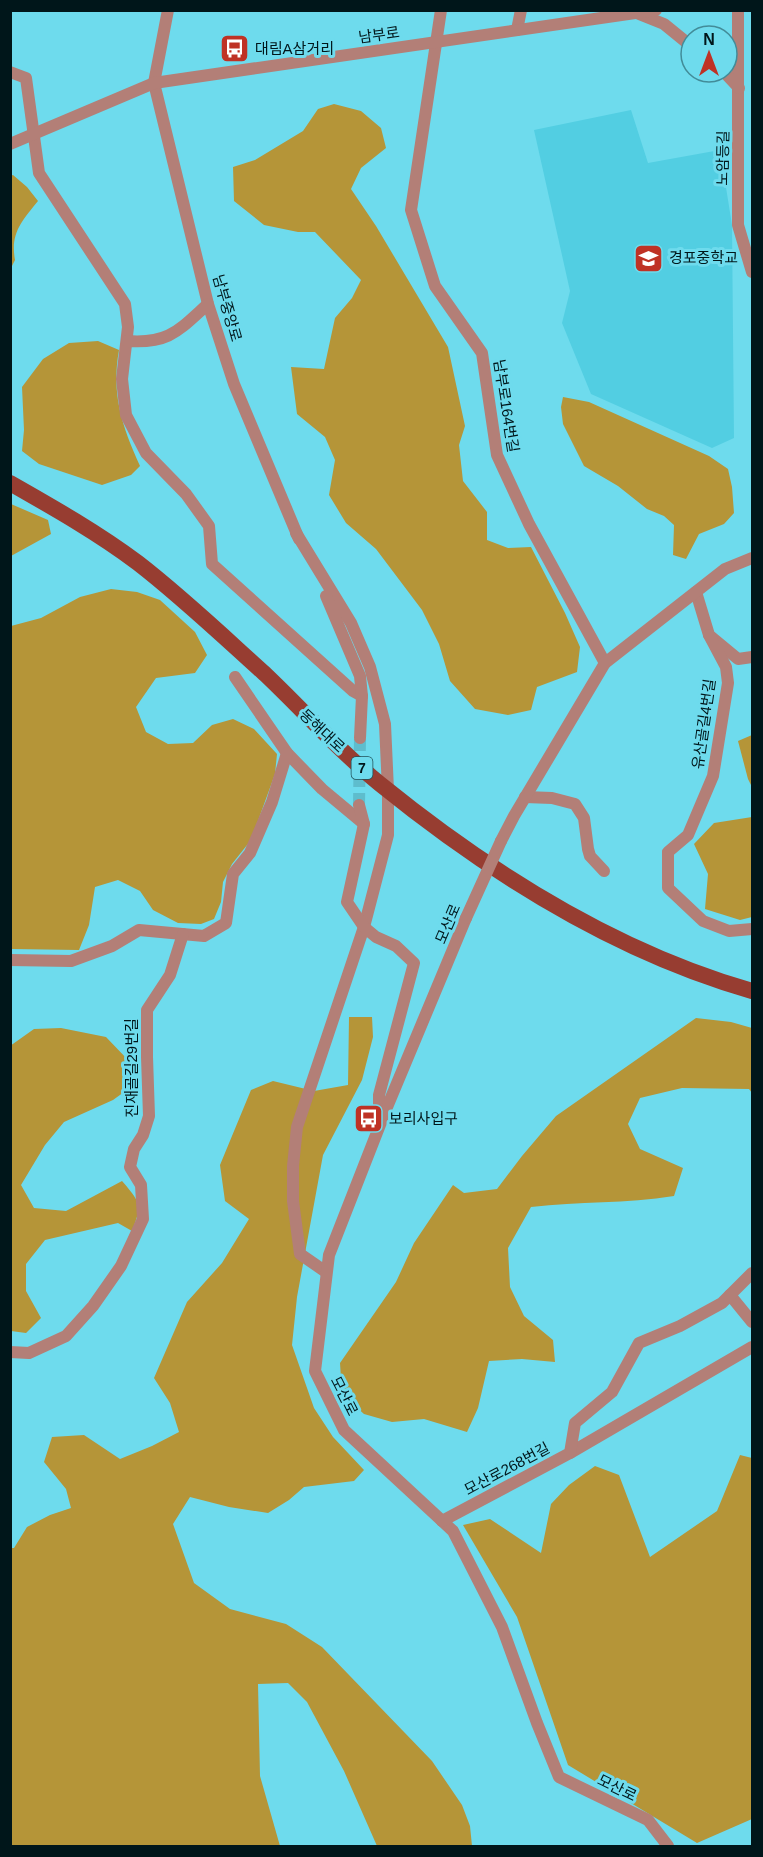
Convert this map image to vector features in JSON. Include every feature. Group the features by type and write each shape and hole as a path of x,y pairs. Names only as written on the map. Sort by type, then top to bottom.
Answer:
{"main road":[{"name":"동해대로","path":"10,483 70,518 138,563 267,677 319,730 388,790 427,822 487,864 586,923 636,947 714,980 753,991"}],"street":[{"path":"154,83 168,10"},
{"name":"남부로164번길","path":"441,10 411,210 435,286 482,353 497,455 529,524 605,663"},
{"path":"517,30 521,10"},
{"path":"586,20 605,10"},
{"name":"남부로","path":"10,144 154,83 656,10"},
{"name":"노암등길","path":"738,10 740,42 738,225 753,272"},
{"path":"637,13 664,24 679,36"},
{"path":"10,72 26,78 39,173 125,304 128,327 122,379 126,415 146,453 186,495 209,526 212,564 352,691 362,696"},
{"name":"남부중앙로","path":"154,83 208,304 234,384 296,533 332,607 360,676 362,696 360,738"},
{"path":"735,84 739,88"},
{"path":"127,341 146,342 174,335 208,304"},
{"name":"남부중앙로","path":"296,533 351,624 370,667 385,724 388,790 388,835 364,927 297,1127 292,1166 292,1201 300,1254 326,1272"},
{"name":"모산로","path":"668,1846 648,1820 559,1777 502,1627 453,1531 344,1430 315,1371 329,1254 385,1112 466,918 501,841 605,663 725,569 753,558"},
{"name":"유산골길4번길","path":"696,592 709,635 726,667 728,683 713,776 688,835 668,852 668,888 703,921 729,931 753,929"},
{"path":"709,635 738,659 753,657"},
{"path":"235,677 287,753 322,789 364,824"},
{"path":"10,960 71,961 112,946 139,930 204,936 226,923 233,874 250,853 272,802 287,753"},
{"path":"525,797 552,798 575,804 584,818 590,856 604,871"},
{"path":"359,805 364,824 347,902 364,927 376,938 396,946 414,963 379,1095 380,1104 385,1112"},
{"name":"진재골길29번길","path":"10,1352 29,1353 66,1336 93,1306 121,1266 143,1219 141,1185 130,1167 134,1149 143,1135 149,1116 147,1010 170,975 183,934"},
{"name":"모산로268번길","path":"442,1521 570,1453 575,1423 612,1392 639,1343 680,1326 722,1303 753,1273"},
{"path":"730,1295 753,1322"},
{"path":"570,1453 753,1347"}],"shaded area":[{"path":"334,104 361,111 381,128 386,148 361,168 351,189 376,226 448,347 465,426 459,445 463,481 487,512 487,540 508,548 531,547 580,647 577,672 537,687 531,710 508,715 475,709 450,681 439,644 422,610 376,549 346,523 329,495 335,460 325,437 297,414 291,367 324,369 335,318 352,298 361,280 315,232 298,232 264,225 234,201 233,167 255,160 303,131 318,109"},
{"name":"경포중학교","path":"631,110 648,163 720,150 732,225 734,438 712,448 591,394 562,323 570,291 534,130"},
{"path":"13,175 38,201 16,235 15,260 11,268 10,176"},
{"path":"98,341 119,350 117,395 123,423 140,466 131,475 102,485 39,464 22,451 24,430 22,387 43,359 69,343"},
{"path":"563,397 589,402 709,456 728,469 734,513 724,524 699,534 686,559 673,555 674,525 664,516 647,509 618,486 584,466 563,424 561,407"},
{"path":"11,504 48,520 51,534 11,556"},
{"path":"111,589 137,592 160,600 195,632 207,655 195,673 156,678 136,707 146,732 168,744 193,743 212,725 233,719 254,729 277,754 275,774 251,840 232,864 223,882 221,902 214,919 201,924 178,923 153,910 140,891 118,880 95,887 89,925 79,950 11,949 11,626 41,618 80,597"},
{"path":"752,735 752,787 738,741"},
{"path":"752,817 752,917 740,920 705,909 708,874 694,844 714,823"},
{"path":"349,1017 372,1017 373,1037 362,1080 323,1155 297,1297 292,1345 314,1408 333,1437 364,1470 354,1481 304,1487 268,1513 229,1507 190,1497 173,1524 194,1583 230,1609 286,1624 322,1647 432,1761 462,1805 470,1826 472,1846 377,1846 344,1771 307,1702 288,1683 258,1684 260,1776 280,1846 11,1846 10,1548 14,1548 27,1527 50,1515 71,1508 66,1489 44,1462 52,1437 84,1435 120,1459 179,1432 170,1403 154,1378 187,1302 222,1263 249,1219 225,1201 220,1165 251,1090 273,1081 314,1091 348,1085"},
{"path":"696,1018 731,1022 752,1028 752,1093 749,1089 682,1088 640,1098 628,1124 640,1149 683,1168 674,1196 531,1207 508,1248 510,1287 524,1316 553,1340 555,1362 522,1359 489,1361 478,1408 467,1432 424,1419 392,1422 364,1414 342,1394 340,1363 396,1282 414,1243 453,1185 464,1193 497,1189 556,1116"},
{"path":"61,1028 106,1037 129,1061 131,1087 113,1100 64,1122 45,1145 21,1185 34,1208 66,1211 122,1181 133,1194 138,1210 132,1231 118,1223 45,1240 26,1264 26,1291 41,1318 26,1333 11,1331 10,1046 34,1029"},
{"path":"740,1455 752,1458 752,1819 697,1843 568,1765 517,1617 463,1525 490,1519 541,1553 551,1504 569,1485 595,1466 619,1475 650,1557 717,1511"}],"tunnel":[{"path":"359,805 360,738"}],"place":[{"name":"대림A삼거리","path":"234,49"},
{"name":"경포중학교","path":"648,258"},
{"name":"보리사입구","path":"368,1119"}]}
